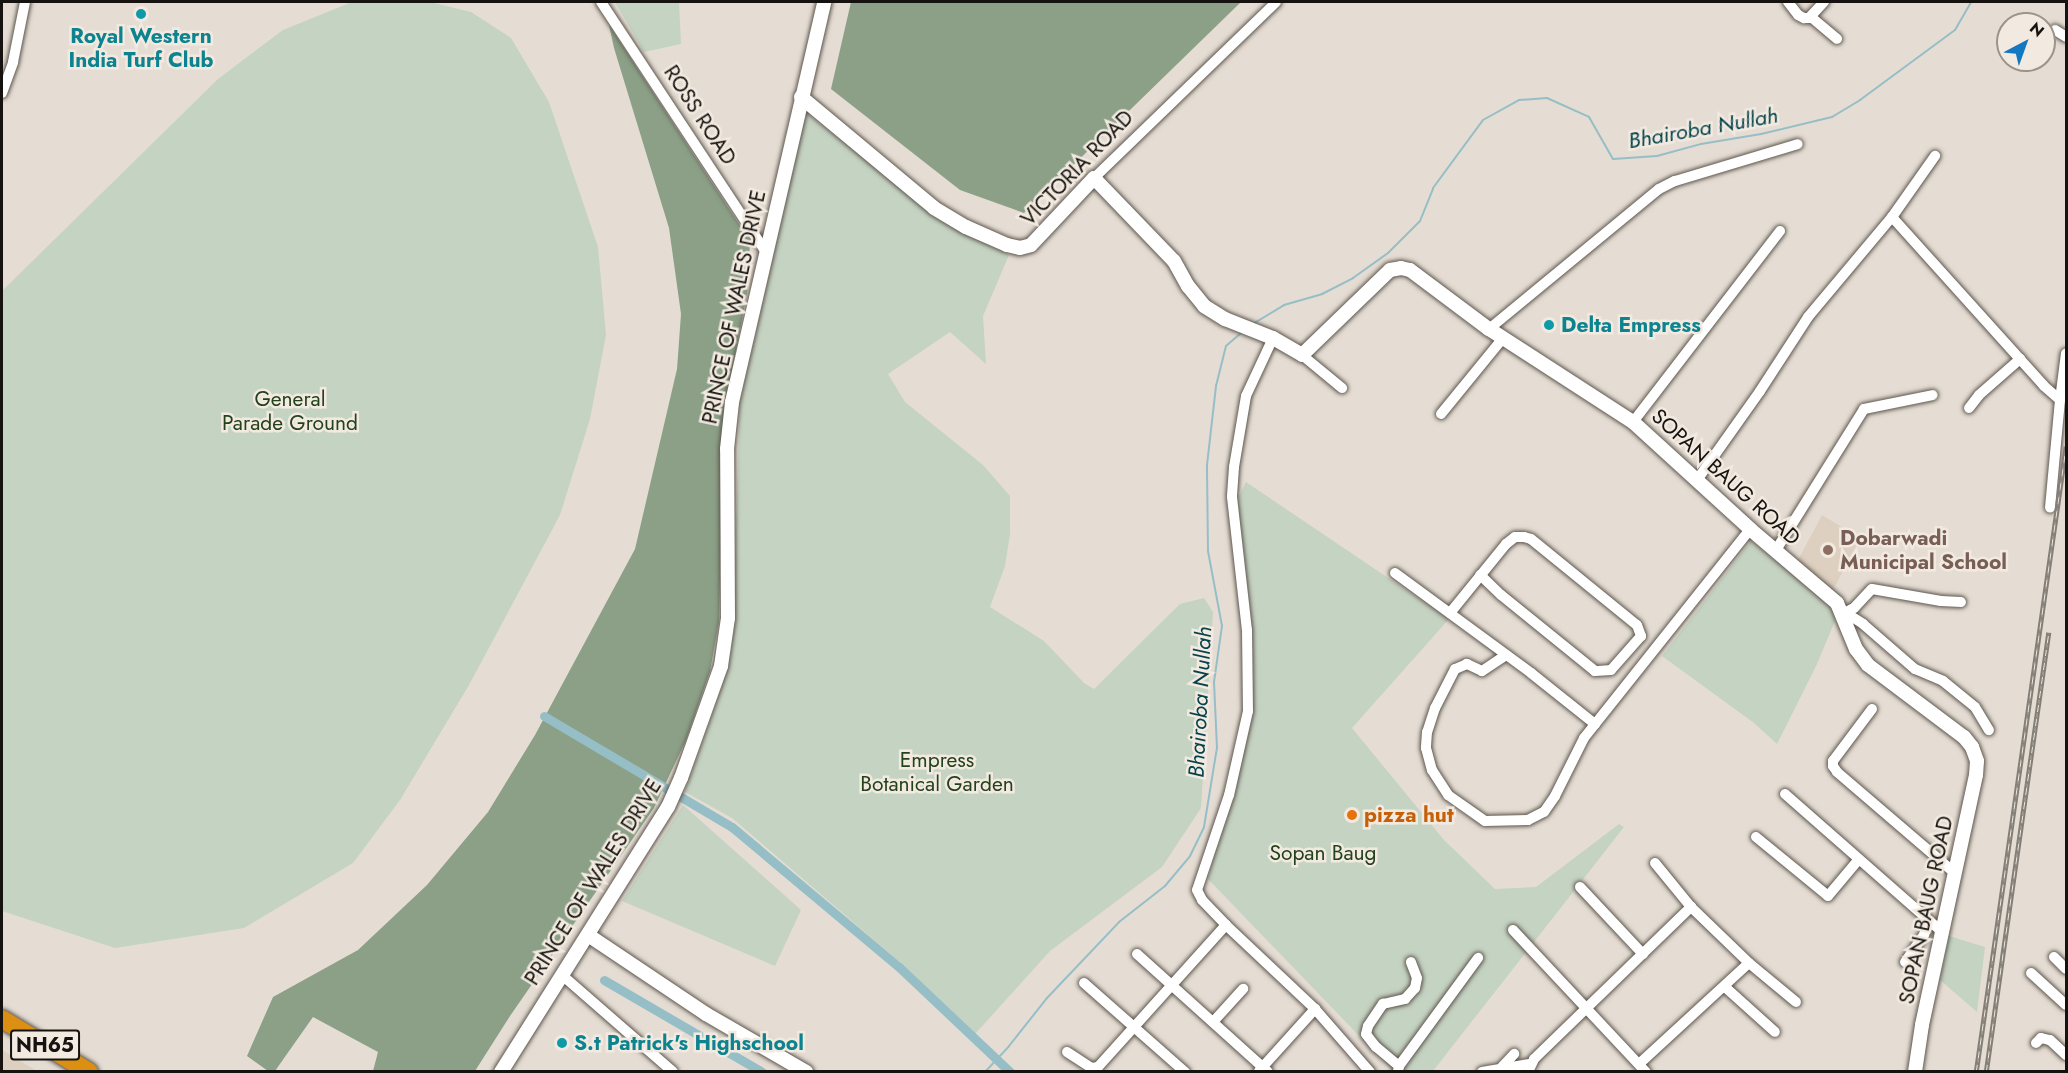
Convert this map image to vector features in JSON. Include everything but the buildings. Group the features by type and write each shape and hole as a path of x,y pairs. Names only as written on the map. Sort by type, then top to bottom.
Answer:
{"highway":[{"name":"NH65","path":"2,1018 89,1071"},
{"name":"NH65","path":"2,1031 69,1071"}],"street":[{"path":"2,93 13,62 25,2"},
{"name":"ROSS ROAD","path":"601,2 765,250"},
{"name":"PRINCE OF WALES DRIVE","path":"501,1071 668,807 681,778 726,643 727,448 732,402 765,250 824,2"},
{"name":"VICTORIA ROAD","path":"801,97 934,208 966,227 1020,248 1031,245 1039,238 1094,178 1276,2"},
{"path":"1788,2 1798,15 1804,18 1810,17 1824,2"},
{"path":"1810,17 1837,39"},
{"path":"1489,328 1659,189 1676,181 1798,144"},
{"path":"1697,480 1761,391 1808,317 1892,217 1935,156"},
{"path":"1094,178 1174,261 1200,301 1225,319 1268,336 1302,355 1342,388"},
{"path":"1892,217 2060,400"},
{"path":"1633,422 1780,231"},
{"name":"SOPAN BAUG ROAD","path":"1302,355 1395,268 1410,270 1503,338 1633,422 1750,529 1837,603 1843,611 1856,649 1868,665 1964,737 1972,747 1977,761 1976,776 1913,1071"},
{"path":"1268,336 1246,396 1234,467 1232,497 1247,630 1248,711 1229,795 1197,891 1202,900 1226,925 1315,1009 1370,1071"},
{"path":"1441,414 1503,338"},
{"path":"2050,508 2060,400 2067,353"},
{"path":"1969,408 1979,395 2020,359"},
{"path":"1776,550 1864,409 1933,395"},
{"path":"1506,655 1482,671 1467,664 1455,669 1434,708 1427,732 1426,748 1432,770 1448,795 1485,821 1528,820 1544,812 1555,796 1577,749 1595,724 1750,529"},
{"path":"1450,613 1480,575 1506,544 1515,537 1531,540 1636,624 1641,636 1611,670 1595,671 1501,595 1480,575"},
{"path":"1395,573 1595,724"},
{"path":"1843,611 1854,608 1872,589 1941,601 1961,602"},
{"path":"1843,611 1915,669 1943,681 1975,708 1989,730"},
{"path":"1627,653 1641,665"},
{"path":"1872,709 1833,761 1833,766 1837,772 1954,873"},
{"path":"1785,794 1943,933"},
{"path":"1756,837 1828,896 1859,859"},
{"path":"1655,863 1691,907 1749,963 1796,1002"},
{"path":"1580,887 1643,954"},
{"path":"1482,1071 1502,1067 1529,1068 1586,1008 1691,907"},
{"path":"1905,962 1924,935 1927,927 1925,918"},
{"path":"1067,1052 1092,1068 1100,1069 1133,1026 1226,925"},
{"path":"1513,930 1642,1068 1749,963"},
{"path":"588,935 706,1014 806,1071"},
{"path":"1137,954 1263,1070 1315,1009"},
{"path":"2054,957 2067,969"},
{"path":"1411,962 1417,978 1415,988 1405,999 1383,1004 1368,1026 1366,1034 1399,1069 1478,958"},
{"path":"2031,973 2067,1005"},
{"path":"562,975 673,1071"},
{"path":"1084,983 1185,1071"},
{"path":"1725,987 1775,1032"},
{"path":"1213,1022 1243,989"},
{"path":"2036,1043 2041,1038 2050,1040 2067,1055"},
{"path":"1502,1067 1514,1054"}],"shaded area":[{"name":"Dobarwadi Municipal School","path":"1822,515 1860,538 1832,592 1797,562"},
{"path":"2,1050 37,1071 2,1071"}],"green space":[{"name":"General Parade Ground","path":"352,2 430,2 471,12 511,38 549,102 598,247 606,335 590,419 560,515 469,685 400,800 353,863 244,928 115,948 2,911 2,291 218,79 283,30"},
{"path":"615,2 679,2 681,44 644,52"},
{"path":"851,2 1241,2 1024,213 960,190 831,89"},
{"path":"609,25 750,241 748,288 730,381 723,439 719,621 710,671 686,740 654,808 510,1016 475,1071 373,1071 378,1052 313,1017 275,1071 268,1071 247,1056 273,997 358,950 427,885 488,812 535,735 635,549 677,369 681,314 669,228"},
{"name":"Empress Botanical Garden","path":"806,113 932,211 1009,255 983,316 986,364 950,332 888,374 905,402 983,465 1010,496 1010,534 1005,566 990,607 1044,641 1084,683 1094,689 1180,604 1204,598 1213,612 1201,808 1162,867 1050,951 975,1034 902,964 732,818 685,792 721,690 732,648 740,403"},
{"name":"Sopan Baug","path":"1246,482 1449,619 1352,728 1444,840 1495,889 1536,887 1619,824 1624,827 1433,1071 1393,1071 1208,879 1233,787 1249,707 1251,612 1236,502"},
{"path":"1751,541 1833,608 1835,614 1835,621 1817,664 1777,744 1754,723 1662,656"},
{"path":"683,805 801,910 775,966 622,901"},
{"path":"1949,936 1985,947 1977,1012 1940,980"}],"waterway":[{"name":"Bhairoba Nullah","path":"1251,325 1284,305 1322,294 1353,278 1388,253 1420,221 1433,188 1483,120 1519,100 1547,98 1589,117 1613,159 1657,156 1701,144 1761,134 1832,117 1860,100 1955,30 1971,2"},
{"name":"Bhairoba Nullah","path":"985,1072 1047,998 1119,922 1165,886 1190,856 1204,827 1217,748 1214,682 1222,626 1208,551 1207,465 1216,386 1226,346 1242,332"},
{"path":"544,716 732,827 899,967 1010,1072"},
{"path":"604,980 762,1072"}],"railway":[{"path":"1976,1072 2066,446"},
{"path":"1986,1072 2049,632"}],"place":[{"name":"Royal Western India Turf Club","path":"141,14"},
{"name":"Delta Empress","path":"1549,325"},
{"name":"Dobarwadi Municipal School","path":"1828,550"},
{"name":"pizza hut","path":"1352,815"},
{"name":"S.t Patrick's Highschool","path":"562,1043"}]}
